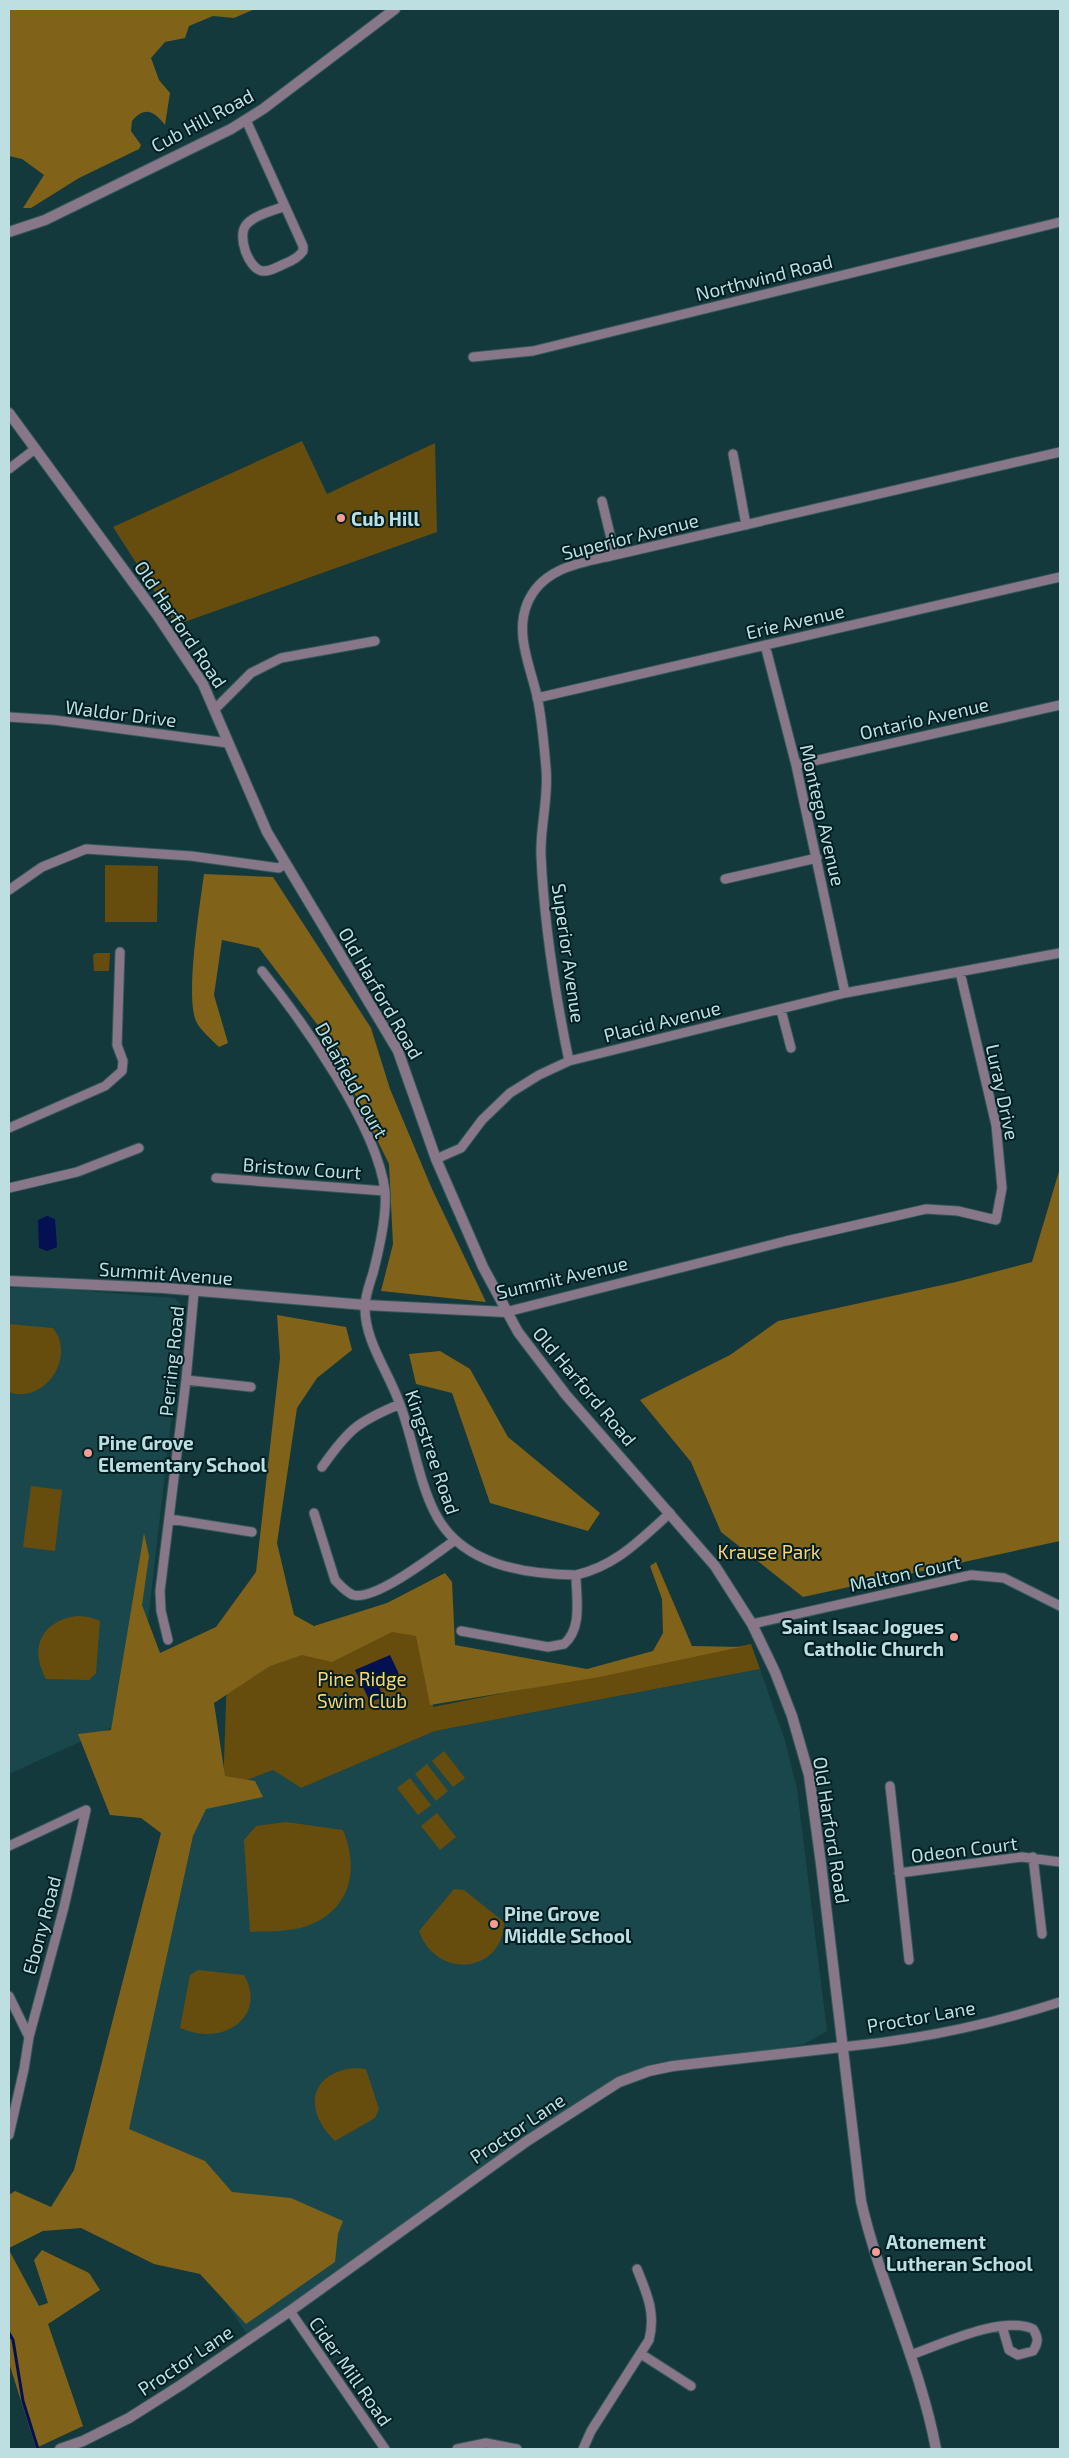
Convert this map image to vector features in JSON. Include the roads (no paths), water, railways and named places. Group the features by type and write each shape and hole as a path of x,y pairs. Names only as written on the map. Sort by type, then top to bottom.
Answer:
{"street":[{"name":"Cub Hill Road","path":"9,232 45,220 202,144 246,120 395,9"},
{"path":"246,120 285,206 303,246 303,251 295,260 271,270 258,270 253,265 243,242 243,230 251,221 285,206"},
{"name":"Northwind Road","path":"474,357 533,351 1060,222"},
{"name":"Old Harford Road","path":"9,413 195,669 215,709 261,821 284,864 366,994 398,1051 436,1159 483,1267 506,1312 528,1347 551,1376 715,1566 752,1624 783,1690 809,1775 863,2208 877,2259 925,2397 936,2449"},
{"path":"9,469 35,449"},
{"name":"Superior Avenue","path":"569,1062 546,934 541,852 546,807 546,769 537,698 522,636 523,618 527,603 541,582 548,575 567,567 1060,452"},
{"path":"733,454 746,525"},
{"path":"602,501 615,555"},
{"name":"Erie Avenue","path":"537,698 1060,577"},
{"path":"215,709 251,673 281,658 375,641"},
{"name":"Montego Avenue","path":"765,645 796,765 845,993"},
{"name":"Ontario Avenue","path":"796,765 1060,705"},
{"name":"Waldor Drive","path":"9,717 54,720 228,743"},
{"path":"9,890 42,867 86,849 191,856 279,868 284,864"},
{"path":"725,879 817,858"},
{"path":"9,1128 105,1086 122,1071 123,1061 117,1045 120,952"},
{"name":"Placid Avenue","path":"436,1159 461,1148 482,1120 510,1093 538,1075 569,1062 845,993 1060,953"},
{"name":"Delafield Court","path":"262,971 295,1014 344,1092 370,1142 385,1191 377,1258 365,1305"},
{"name":"Luray Drive","path":"960,972 996,1125 1002,1188 996,1220"},
{"path":"781,1010 791,1048"},
{"path":"9,1188 77,1172 139,1148"},
{"name":"Bristow Court","path":"216,1178 385,1191"},
{"name":"Summit Avenue","path":"9,1281 164,1288 365,1305 506,1312 777,1243 926,1209 958,1211 996,1220"},
{"name":"Perring Road","path":"168,1640 161,1611 160,1591 186,1380 194,1292"},
{"name":"Kingstree Road","path":"365,1305 372,1342 400,1404 434,1512 454,1541 486,1559 510,1567 542,1574 576,1575 590,1572 615,1561 670,1512"},
{"path":"186,1380 251,1387"},
{"path":"322,1467 341,1440 354,1428 368,1417 400,1404"},
{"path":"314,1512 335,1580 353,1595 365,1595 396,1581 454,1541"},
{"path":"170,1520 252,1532"},
{"path":"461,1631 548,1647 564,1644 573,1634 576,1625 576,1575"},
{"name":"Malton Court","path":"752,1624 971,1575 1004,1578 1060,1606"},
{"name":"Odeon Court","path":"890,1786 910,1960"},
{"name":"Ebony Road","path":"9,1846 86,1810 64,1906 29,2037 9,2135"},
{"name":"Odeon Court","path":"899,1873 944,1866 1033,1857 1060,1862"},
{"name":"Odeon Court","path":"1033,1857 1042,1934"},
{"path":"9,1996 29,2037"},
{"name":"Proctor Lane","path":"60,2449 83,2441 129,2418 290,2310 527,2141 619,2082 632,2076 673,2066 922,2037 1033,2011 1060,2002"},
{"path":"583,2449 591,2431 649,2340 653,2318 650,2302 636,2269"},
{"name":"Cider Mill Road","path":"290,2310 385,2449"},
{"path":"911,2355 984,2330 1002,2326"},
{"path":"641,2354 691,2386"},
{"path":"457,2449 486,2443 517,2449"}],"waterway":[{"path":"9,2333 13,2340 23,2401 38,2449"}],"place":[{"name":"Cub Hill","path":"341,518"},
{"name":"Pine Grove Elementary School","path":"88,1453"},
{"name":"Saint Isaac Jogues Catholic Church","path":"954,1637"},
{"name":"Pine Grove Middle School","path":"494,1924"},
{"name":"Atonement Lutheran School","path":"876,2252"}],"park label":[{"name":"Krause Park","path":"769,1551"},
{"name":"Pine Ridge Swim Club","path":"362,1689"}]}
